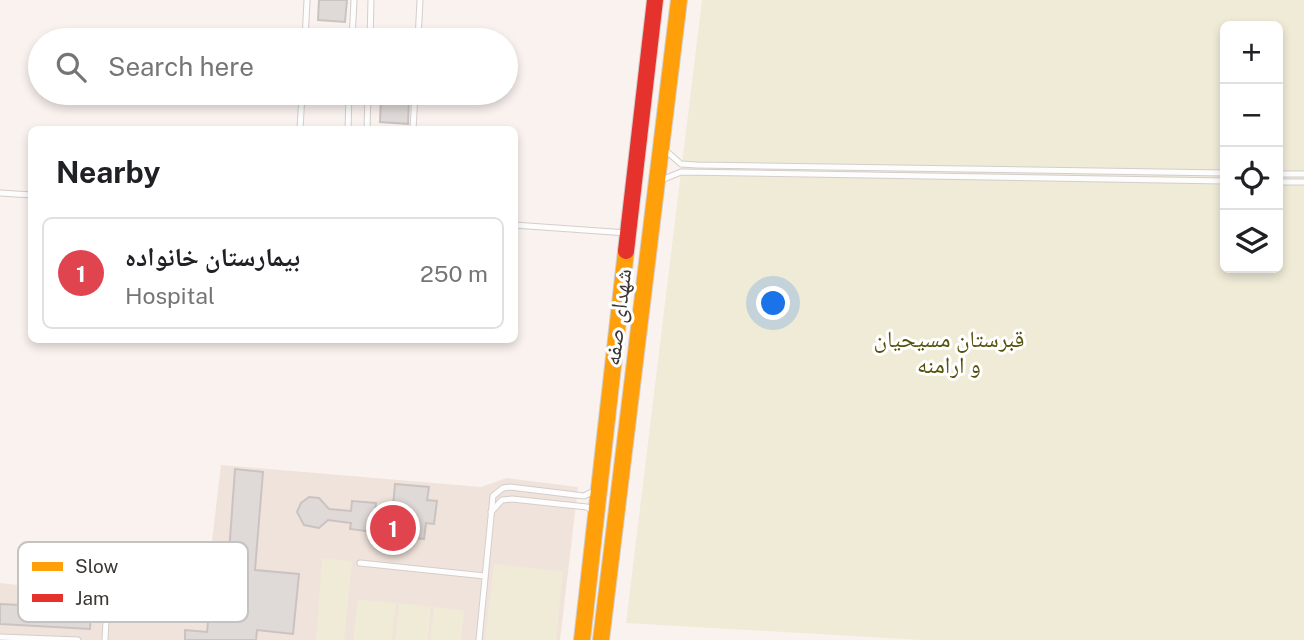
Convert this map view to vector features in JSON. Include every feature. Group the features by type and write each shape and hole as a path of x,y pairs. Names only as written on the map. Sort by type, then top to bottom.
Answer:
{"main road":[{"name":"شهدای صفه","path":"582,640 655,0"},
{"name":"شهدای صفه","path":"602,639 679,0"}],"lane":[{"path":"305,28 307,0"},
{"path":"353,28 354,0"},
{"path":"370,28 371,0"},
{"path":"419,28 420,0"},
{"path":"300,126 301,105"},
{"path":"348,126 349,105"},
{"path":"367,126 368,105"},
{"path":"413,126 414,105"},
{"path":"662,147 681,164 697,165 1220,173"},
{"path":"657,183 681,173 1220,181"},
{"path":"1283,174 1304,174"},
{"path":"1283,182 1304,182"},
{"path":"0,193 28,195"},
{"path":"518,225 629,233"},
{"path":"479,640 493,496 503,488 584,496 600,485"},
{"path":"491,512 502,500 512,499 587,507 596,517"},
{"path":"360,563 485,576"},
{"path":"106,622 106,640"},
{"path":"0,636 78,640"}],"shaded area":[{"path":"221,465 481,487 507,478 578,487 560,640 0,640 0,583 18,585 18,622 248,622 248,542 212,542"}],"green space":[{"name":"قبرستان مسیحیان و ارامنه","path":"702,0 1304,0 1304,640 922,640 626,623"},
{"path":"322,558 352,561 344,640 316,640"},
{"path":"494,564 563,571 556,640 485,640"},
{"path":"358,599 396,603 392,640 353,640"},
{"path":"399,603 431,607 428,640 395,640"},
{"path":"434,607 464,610 461,640 430,640"}],"building":[{"path":"319,0 347,0 345,22 318,20"},
{"path":"381,105 409,105 408,124 380,122"},
{"path":"235,469 263,472 255,570 299,574 293,634 257,630 256,640 185,640 185,630 207,632 208,622 248,622 248,542 230,542"},
{"path":"395,484 429,487 427,500 437,501 434,524 426,523 424,539 410,537 399,530 401,506 393,506"},
{"path":"309,497 319,498 329,509 351,511 352,501 376,503 373,532 350,529 351,523 328,520 319,528 304,525 297,512 301,503"},
{"path":"0,604 18,605 18,622 90,622 90,629 0,624"}],"traffic: slow":[{"path":"601,640 679,0"},
{"path":"582,640 626,251"}],"traffic: jam":[{"path":"626,251 655,0"}],"place":[{"name":"بیمارستان خانواده","path":"393,528"}]}
